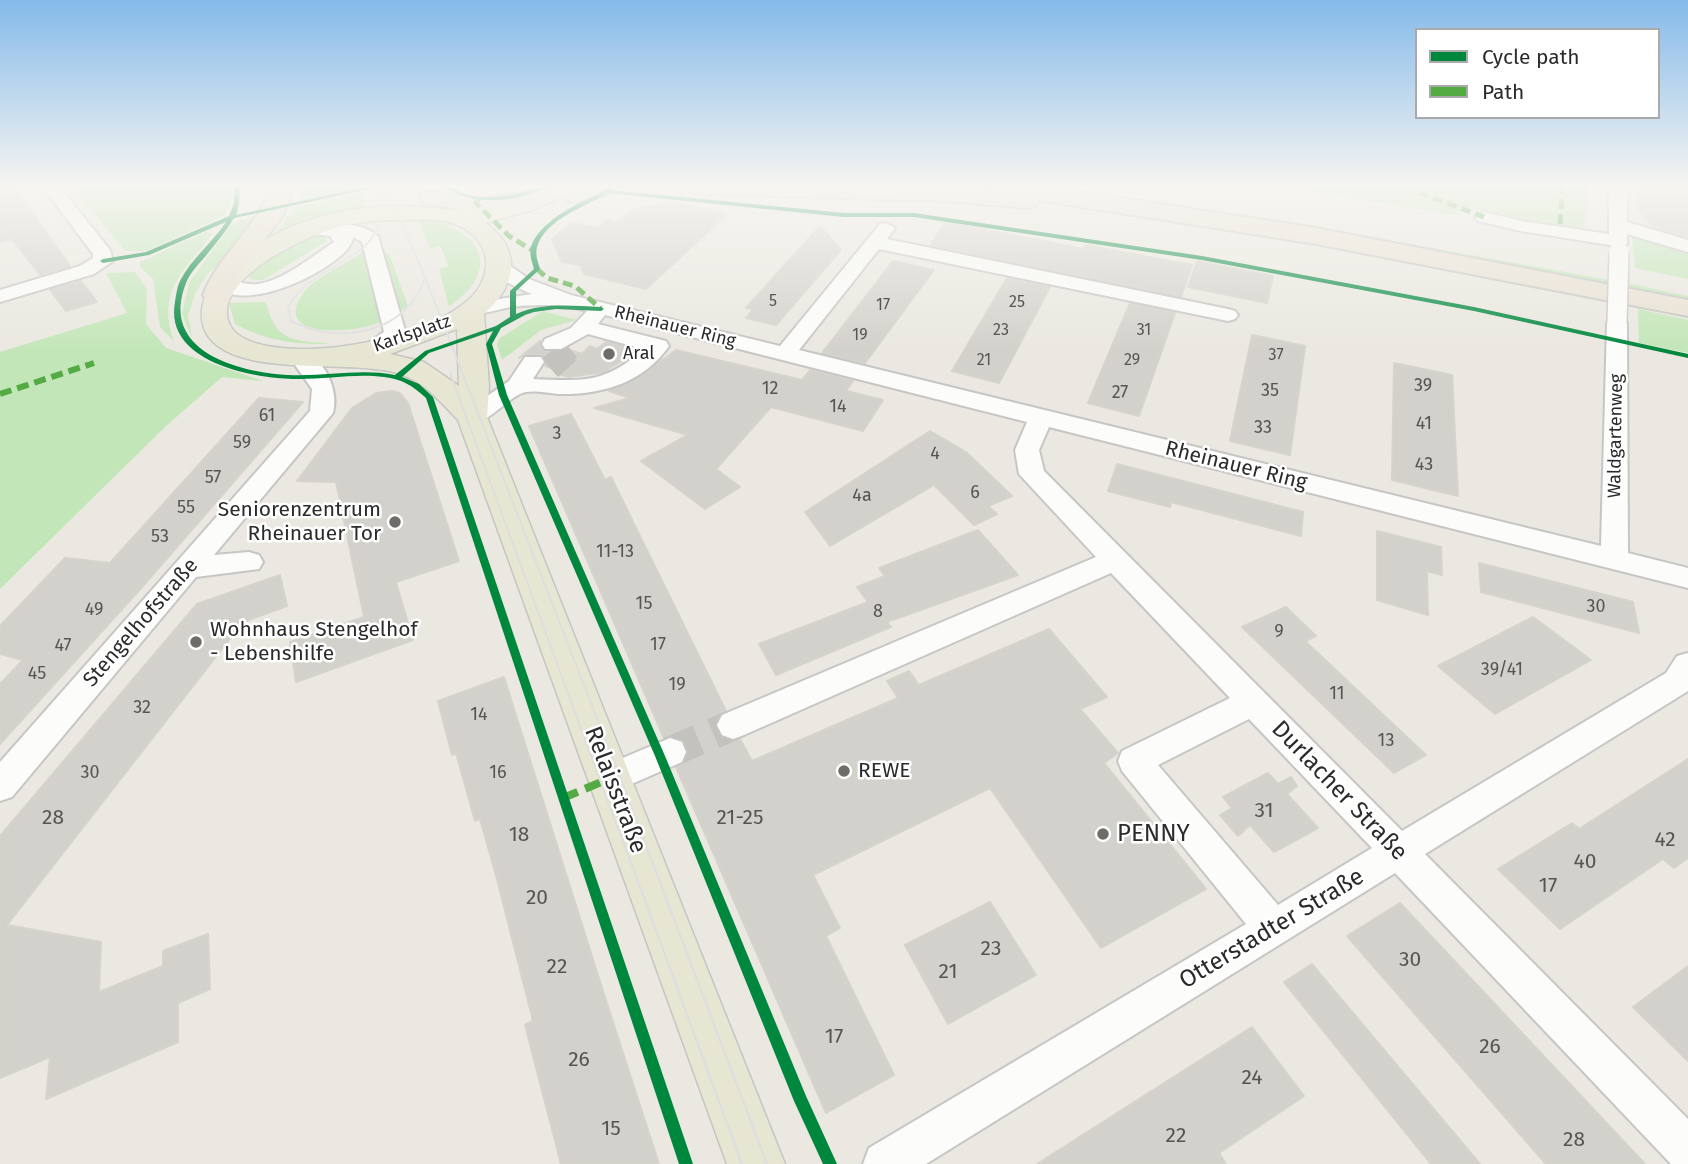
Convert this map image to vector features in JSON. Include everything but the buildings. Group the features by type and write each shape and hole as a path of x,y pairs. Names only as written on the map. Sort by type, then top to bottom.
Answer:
{"highway":[{"path":"222,290 226,272 249,241"},
{"path":"1350,241 1688,308"},
{"path":"1423,241 1688,290"}],"main road":[{"path":"222,290 262,253 289,241"},
{"path":"492,241 504,253 516,241"},
{"name":"Karlsplatz","path":"222,290 214,316 221,335 239,347 264,354 301,358 338,357 433,329 473,310 491,287 504,253"},
{"name":"Relaisstraße","path":"472,417 473,310"},
{"name":"Relaisstraße","path":"338,357 394,362 424,371 449,391 472,417 756,1164"}],"street":[{"path":"0,296 87,270 103,261 103,254 93,241"},
{"path":"222,290 266,289 342,245 344,241"},
{"path":"371,241 395,334 372,348"},
{"name":"Waldgartenweg","path":"1614,559 1618,241"},
{"path":"1641,241 1688,246"},
{"path":"785,354 875,242 1228,315"},
{"name":"Rheinauer Ring","path":"504,253 522,283 564,299 1688,578"},
{"name":"Rheinauer Ring","path":"473,310 525,299 564,299"},
{"path":"524,386 597,386 626,375 658,346 635,340 571,338 601,309"},
{"path":"635,340 654,321"},
{"name":"Stengelhofstraße","path":"0,786 321,413 326,399 324,387 301,358"},
{"path":"472,417 524,386 542,365"},
{"name":"Durlacher Straße","path":"1041,418 1027,450 1032,474 1688,1150"},
{"path":"733,725 1115,560"},
{"path":"188,568 249,562"},
{"name":"Otterstadter Straße","path":"886,1164 1677,682 1688,665"},
{"path":"1253,702 1135,761 1273,928"},
{"path":"611,778 670,752"}],"green space":[{"path":"117,241 168,241 146,251 125,251"},
{"path":"185,241 206,241 184,270 171,294 169,323 174,341 160,327 153,279 140,267 140,262"},
{"path":"219,241 239,241 207,275 196,292 188,315 192,338 182,314 189,283"},
{"path":"299,241 326,241 263,280 252,280 247,275 249,269"},
{"path":"427,241 471,241 480,257 480,270 473,284 449,307 439,269 449,266 440,246 430,249"},
{"path":"1375,241 1395,241 1632,284 1688,296 1688,301"},
{"path":"1632,241 1655,241 1688,254 1688,279 1635,268"},
{"path":"361,253 389,254 408,306 374,324 347,330 318,329 306,326 298,320 296,311 305,291 319,278"},
{"path":"135,272 147,289 146,324 166,348 263,381 222,377 166,426 0,589 0,352 127,313 106,273"},
{"path":"266,302 275,326 282,333 298,340 333,344 282,341 259,335 235,324 229,303"},
{"path":"1638,309 1688,320 1688,353 1639,343"},
{"path":"543,311 577,320 541,330 502,360 497,344 500,338"}],"tunnel":[{"path":"566,354 571,350"},
{"path":"550,368 568,352"},
{"path":"670,752 733,725"}],"tram line":[{"path":"368,241 301,291 288,307 291,321 329,333 369,330 404,311 416,297 425,278"},
{"path":"410,241 640,829"},
{"path":"450,373 618,829"},
{"path":"618,827 742,1164"},
{"path":"639,827 767,1164"}],"marked path":[{"path":"515,241 532,250"},
{"path":"537,269 547,278 575,286 601,309"},
{"path":"0,394 94,363"},
{"path":"563,798 611,778"}],"cycle path":[{"path":"103,261 147,254 176,241"},
{"path":"215,241 183,282 177,308 182,333 200,352 239,368 292,377 384,375 417,386 429,397 686,1164"},
{"path":"396,378 427,352 498,327 513,318 513,291 537,269 533,257 537,241"},
{"path":"1090,241 1202,258 1474,309 1688,356"},
{"path":"513,318 545,308 601,309"},
{"path":"498,327 489,344 503,395 660,756 801,1101 830,1164"}],"place":[{"name":"Aral","path":"609,354"},
{"name":"Seniorenzentrum Rheinauer Tor","path":"395,522"},
{"name":"Wohnhaus Stengelhof - Lebenshilfe","path":"196,642"},
{"name":"REWE","path":"844,771"},
{"name":"PENNY","path":"1103,834"}]}
